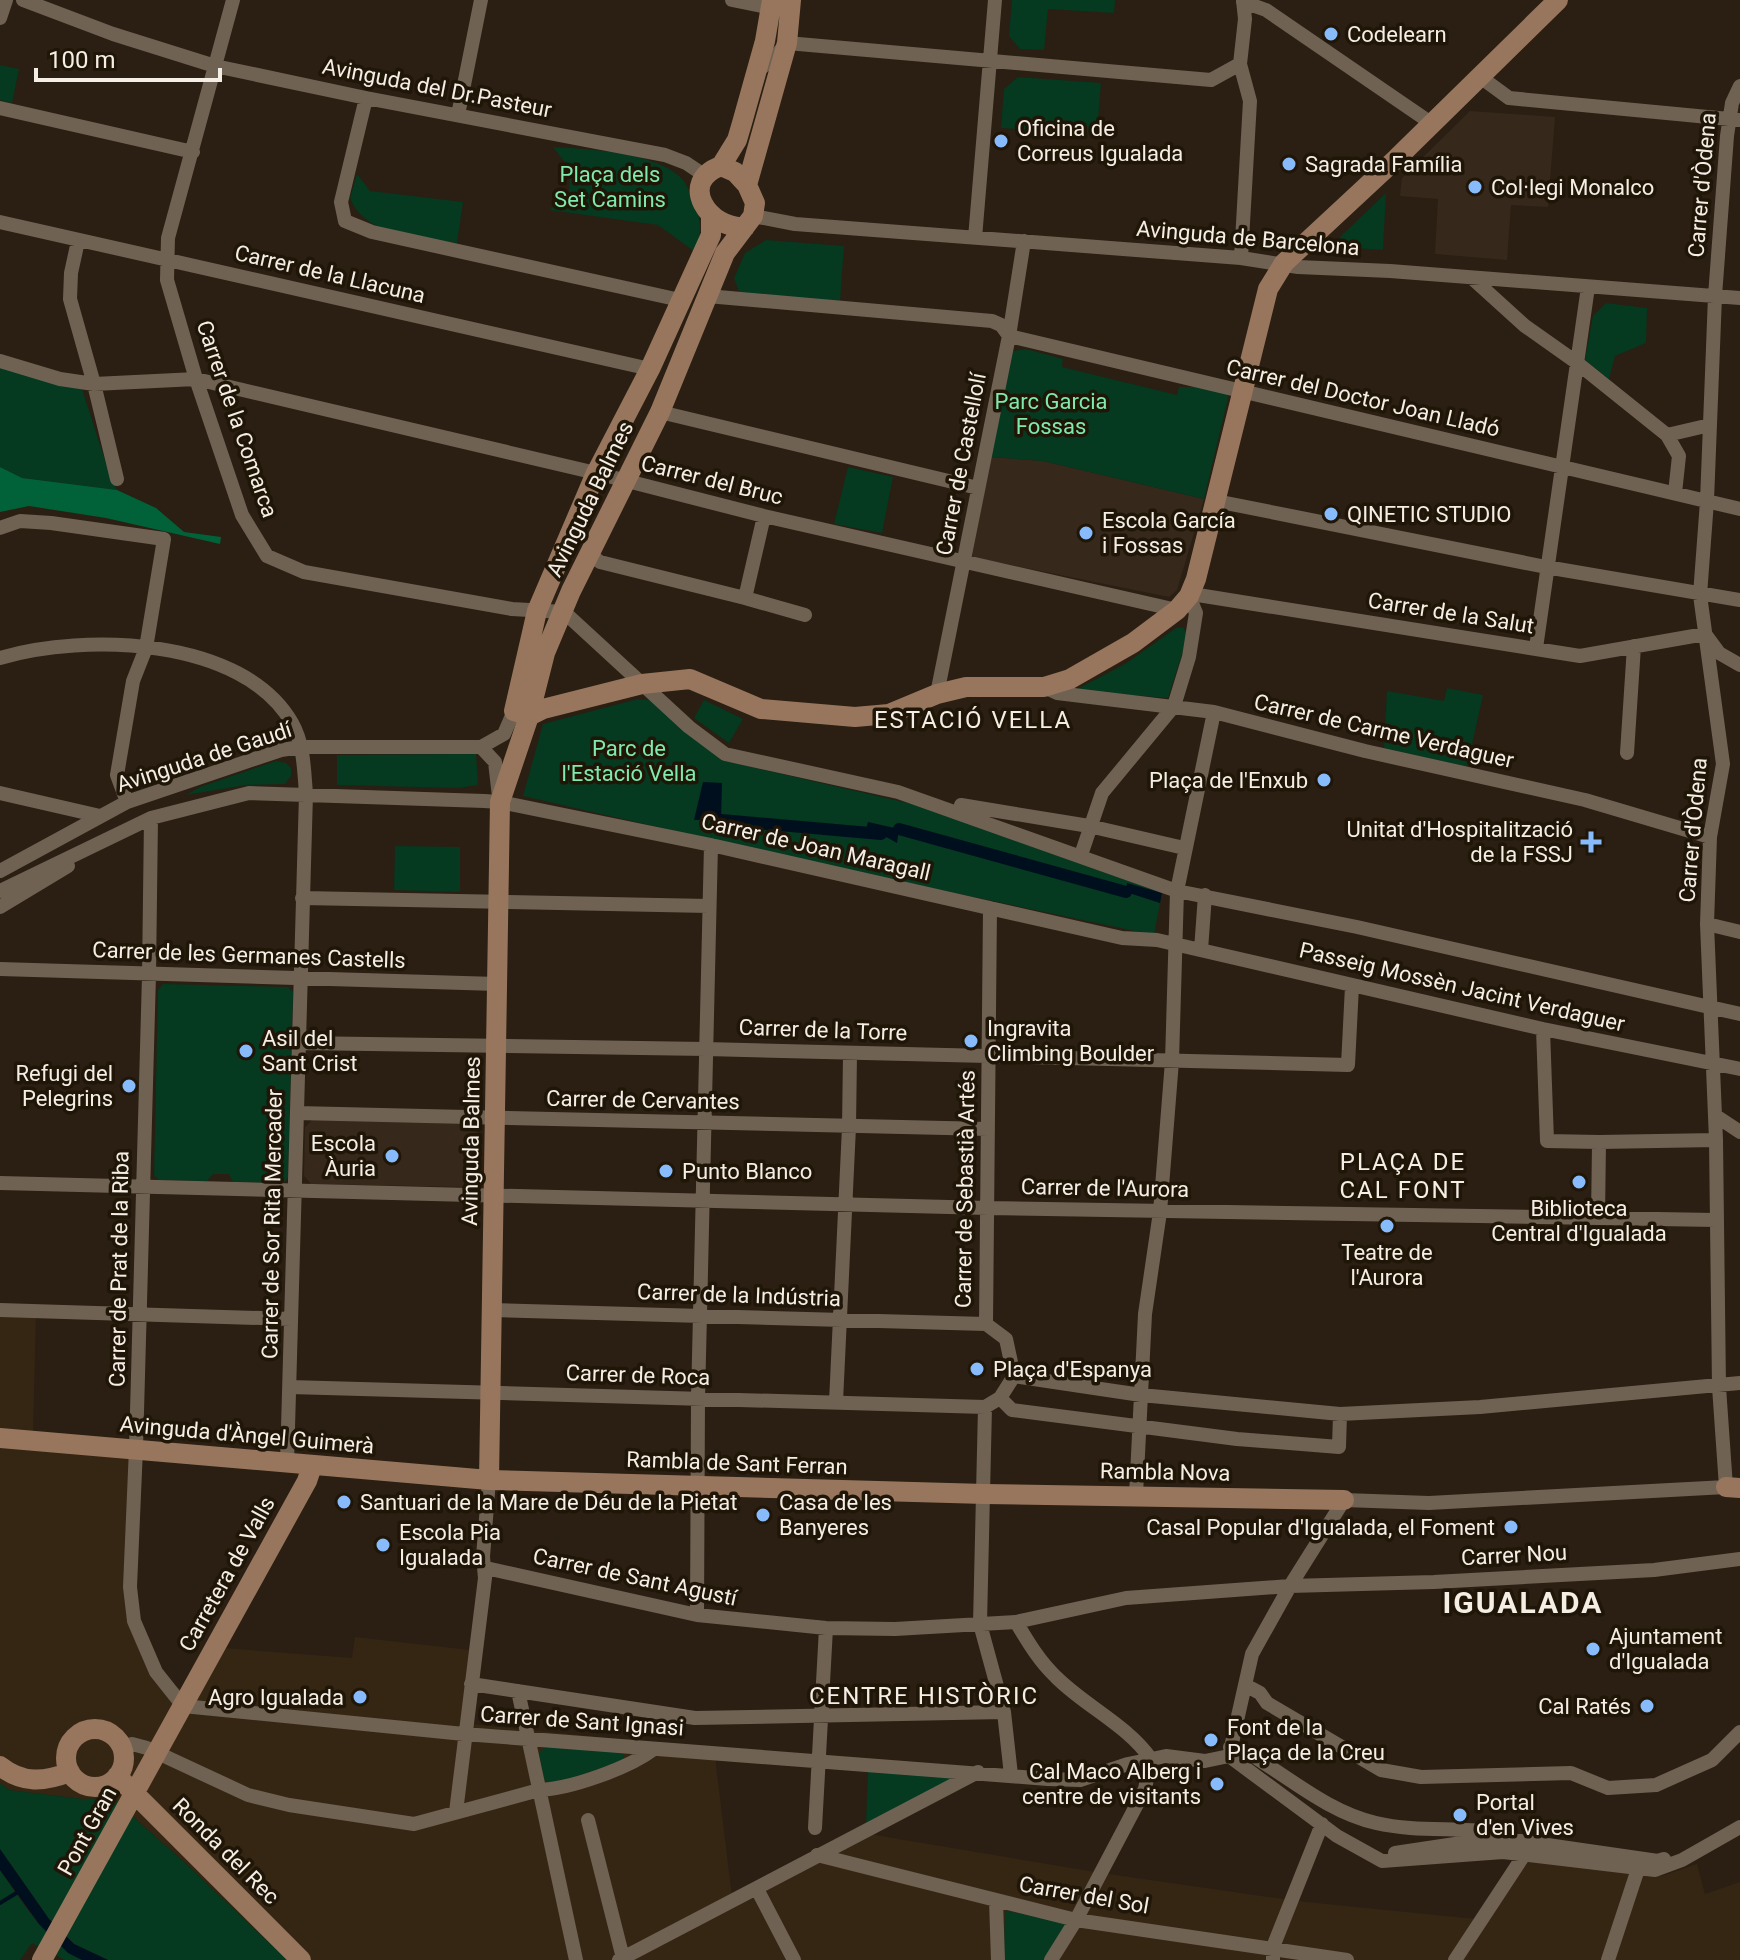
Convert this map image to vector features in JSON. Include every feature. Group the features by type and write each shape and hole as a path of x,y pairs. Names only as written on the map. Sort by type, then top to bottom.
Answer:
{"street":[{"path":"0,18 6,0"},
{"name":"Avinguda del Dr.Pasteur","path":"23,0 113,34 215,66 665,155 713,171"},
{"name":"Carrer de la Comarca","path":"233,0 168,238 166,260 167,280 196,379 242,515 267,556 304,572 512,609 564,612"},
{"path":"458,115 481,0"},
{"path":"732,0 778,3"},
{"path":"975,238 995,0"},
{"path":"481,747 504,734 521,714 642,684 690,679 761,709 855,717 889,714 937,694 966,687 1044,687 1070,679 1133,643 1183,603 1196,579 1268,289 1284,263 1558,0"},
{"path":"1241,258 1250,101 1240,64 1245,19 1243,1 1266,10 1431,123"},
{"path":"747,185 787,43 778,3"},
{"path":"713,171 735,172 747,185 755,203 749,222 726,226 711,215 699,188 737,140 778,3"},
{"path":"787,43 1211,80 1240,64"},
{"path":"757,71 787,43"},
{"path":"1498,59 1498,78 1509,98"},
{"path":"1479,76 1509,98 1734,120"},
{"name":"Carrer d'Òdena","path":"1733,1488 1719,1387 1716,1116 1707,924 1710,837 1723,764 1700,595 1715,296 1734,120 1732,103 1740,86"},
{"path":"366,98 341,202 345,221 372,232 680,300"},
{"path":"0,108 193,152"},
{"name":"Avinguda Balmes","path":"500,802 521,714 537,611 596,473 650,369 711,235 711,215"},
{"name":"Carrer de la Llacuna","path":"0,222 650,369"},
{"name":"Avinguda de Barcelona","path":"749,222 1241,258 1298,267 1740,298"},
{"name":"Avinguda Balmes","path":"521,714 588,553 660,412 730,244 749,222"},
{"path":"78,241 71,273 70,299 117,479"},
{"name":"Carrer de Castellolí","path":"937,694 1009,336 1024,241"},
{"path":"1472,277 1525,326 1576,362 1667,435 1679,456 1675,493"},
{"path":"1536,648 1588,287"},
{"name":"Carrer del Doctor Joan Lladó","path":"707,296 992,321 1001,325 1009,336 1740,509"},
{"name":"Carrer del Bruc","path":"0,361 60,379 94,384 196,379 965,562 1183,603"},
{"path":"660,412 978,488"},
{"path":"1667,435 1710,425"},
{"path":"1216,501 1546,567 1740,600"},
{"path":"745,598 764,516"},
{"path":"0,528 20,521 51,523 164,539 146,648 133,681 117,775 127,802"},
{"path":"588,553 600,562 805,615"},
{"path":"1081,855 1102,793 1174,706 1189,657 1195,617 1193,603 1183,603"},
{"name":"Carrer de la Salut","path":"1183,603 1580,656 1705,634"},
{"path":"564,612 689,727 725,754 898,792 944,807 959,805 1089,826 1184,848"},
{"path":"1705,634 1719,653 1740,665"},
{"name":"Carrer de Sor Rita Mercader","path":"0,658 63,645 146,648 190,655 232,670 275,698 293,724 301,747 306,794 287,1463"},
{"path":"1627,753 1634,646"},
{"name":"Carrer de Carme Verdaguer","path":"1044,687 1057,693 1214,712 1365,751 1585,800 1710,837"},
{"path":"1136,1495 1145,1314 1160,1212 1172,1061 1177,891 1214,712"},
{"name":"Avinguda de Gaudí","path":"0,871 127,802 281,750 301,747 481,747"},
{"name":"Avinguda Balmes","path":"481,747 495,762 500,802 489,1480"},
{"path":"0,793 100,816"},
{"name":"Avinguda de Gaudí","path":"0,891 151,818 249,793 500,802"},
{"name":"Carrer de Joan Maragall","path":"500,802 711,845 1122,938 1175,944"},
{"name":"Passeig Mossèn Jacint Verdaguer","path":"944,807 1177,891 1357,927 1740,1014"},
{"name":"Carrer de Prat de la Riba","path":"151,818 140,1316 130,1587 134,1621 179,1715"},
{"name":"Avinguda de Gaudí","path":"0,907 50,879 98,845"},
{"path":"697,1615 698,1399 711,845"},
{"path":"1201,950 1205,895"},
{"path":"302,898 709,906"},
{"name":"Carrer de Sebastià Artés","path":"990,908 986,1324 1006,1339 1014,1376"},
{"path":"1707,924 1740,932"},
{"name":"Passeig Mossèn Jacint Verdaguer","path":"1175,944 1543,1029 1740,1069"},
{"name":"Carrer de les Germanes Castells","path":"0,969 497,984"},
{"name":"Carrer de la Torre","path":"298,1043 706,1049 1348,1065 1352,986"},
{"path":"1543,1029 1547,1141 1716,1140"},
{"path":"836,1402 850,1054"},
{"name":"Carrer de Cervantes","path":"297,1113 988,1129"},
{"path":"1716,1116 1740,1132"},
{"path":"1598,1218 1599,1142"},
{"name":"Carrer de l'Aurora","path":"0,1183 1160,1212 1716,1220"},
{"path":"0,1310 291,1319"},
{"name":"Carrer de la Indústria","path":"492,1310 986,1324"},
{"path":"1011,1775 1004,1712 980,1624 985,1407 1000,1398 1014,1376 1141,1395 1340,1414 1469,1408 1740,1383"},
{"name":"Carrer de Roca","path":"290,1387 985,1407"},
{"path":"1000,1398 1012,1410 1237,1439 1339,1447 1340,1414"},
{"name":"Avinguda d'Àngel Guimerà","path":"0,1438 489,1480"},
{"name":"Carretera de Valls","path":"179,1715 307,1481 312,1466"},
{"path":"456,1812 486,1568 483,1557 489,1480"},
{"name":"Rambla de Sant Ferran","path":"489,1480 985,1494"},
{"path":"1230,1752 1252,1654 1344,1500 1429,1503 1733,1488"},
{"name":"Rambla Nova","path":"985,1494 1344,1500"},
{"name":"Carrer Nou","path":"1263,1589 1654,1570 1740,1559"},
{"name":"Carrer de Sant Agustí","path":"486,1568 697,1615 826,1628 895,1629 1016,1622 1126,1598 1263,1589"},
{"path":"1016,1622 1034,1653 1058,1679 1138,1741 1151,1759 1145,1789 1076,1920 1051,1960"},
{"path":"815,1828 826,1628"},
{"path":"471,1684 695,1718 1004,1712"},
{"path":"1245,1685 1260,1693 1267,1703 1381,1770 1421,1777 1571,1773 1608,1788 1656,1785 1712,1760 1740,1732"},
{"path":"518,1691 576,1960"},
{"name":"Carrer de Sant Ignasi","path":"179,1715 1080,1780 1166,1756 1205,1761 1230,1752"},
{"name":"Pont Gran","path":"42,1960 179,1715"},
{"path":"89,1730 108,1732 121,1747 123,1762 117,1776 109,1783 83,1784 66,1764 68,1746 80,1733 89,1730"},
{"path":"121,1747 139,1745 248,1795 289,1805 414,1824 539,1790 559,1789 641,1759 654,1749"},
{"path":"1230,1752 1322,1824 1382,1861 1522,1848 1658,1861 1699,1850"},
{"path":"1230,1752 1254,1756 1319,1800 1374,1823 1416,1829 1482,1830 1510,1835 1522,1848 1638,1869 1668,1867 1740,1827"},
{"path":"0,1766 18,1778 31,1781 44,1781 70,1772"},
{"path":"588,1820 621,1959 978,1772"},
{"name":"Ronda del Rec","path":"117,1776 301,1960"},
{"path":"1273,1954 1322,1824"},
{"path":"1455,1960 1522,1848"},
{"name":"Carrer del Sol","path":"817,1855 1076,1920 1273,1954 1347,1960"},
{"path":"1608,1960 1638,1869"},
{"path":"757,1889 794,1960"},
{"path":"996,1901 998,1960"}],"shaded area":[{"name":"Col·legi Monalco","path":"1470,111 1555,117 1548,207 1511,205 1507,260 1435,254 1438,199 1400,196 1402,178"},
{"name":"Escola García i Fossas","path":"991,457 1043,461 1204,499 1177,590 1169,597 972,557"},
{"name":"Escola Àuria","path":"312,1120 471,1124 480,1136 479,1178 470,1187 311,1184 304,1176 305,1127"},
{"path":"0,1312 36,1313 33,1434 134,1442 127,1591 140,1641 169,1682 192,1696 223,1648 352,1658 355,1637 470,1650 462,1723 714,1749 732,1896 857,1832 1095,1872 1297,1901 1476,1919 1518,1857 1610,1866 1662,1876 1697,1864 1705,1894 1740,1882 1740,1960 287,1960 112,1798 82,1799 9,1790 0,1783"}],"green space":[{"path":"1012,0 1115,0 1114,13 1048,9 1044,50 1020,49 1009,36"},
{"path":"0,65 19,69 12,103 0,100"},
{"path":"1018,77 1101,83 1097,133 1001,128 1004,89"},
{"name":"Plaça dels Set Camins","path":"553,147 623,154 673,171 684,181 699,216 700,233 695,252 658,225 549,210 569,194 570,169"},
{"path":"357,174 370,191 463,202 457,243 412,237 368,221 357,211 350,198"},
{"path":"1386,193 1383,250 1340,247 1338,242 1341,236"},
{"path":"766,240 844,246 840,301 740,294 734,278 745,253"},
{"path":"1606,303 1647,308 1646,343 1615,356 1609,379 1585,360 1593,316"},
{"name":"Parc Garcia Fossas","path":"1026,349 1063,359 1062,367 1177,395 1179,387 1205,387 1229,394 1204,499 1043,461 991,457 1013,351"},
{"path":"0,364 82,389 117,490 22,478 0,467"},
{"path":"0,467 22,478 117,490 156,508 184,532 221,537 220,544 106,518 29,506 0,512"},
{"path":"848,467 893,477 882,533 834,524"},
{"path":"1183,627 1188,635 1168,698 1079,691 1079,688 1125,664 1176,628"},
{"path":"1447,688 1483,695 1467,767 1384,748 1387,691 1444,701"},
{"name":"Parc de l'Estació Vella","path":"638,699 650,700 721,760 912,804 1162,893 1154,935 836,868 523,796 543,724"},
{"path":"704,700 743,719 729,743 694,718"},
{"path":"476,754 478,785 458,788 337,785 337,755"},
{"path":"276,761 286,763 291,768 291,776 285,784 246,785 186,795 200,787"},
{"path":"395,846 460,847 460,892 394,890"},
{"path":"163,984 288,987 293,992 288,1178 283,1183 233,1182 229,1174 213,1174 207,1181 159,1180 154,1175 158,990"},
{"path":"546,1746 623,1752 624,1758 555,1784 548,1783 539,1754"},
{"path":"868,1770 951,1774 951,1782 866,1824"},
{"path":"0,1783 9,1790 82,1799 112,1798 287,1960 108,1960 74,1944 49,1919 0,1849"},
{"path":"0,1870 46,1932 82,1960 65,1960 32,1943 20,1960 0,1960"},
{"path":"1005,1911 1067,1922 1044,1960 1004,1960"}],"water":[{"path":"703,782 722,783 721,820 694,820"},
{"path":"868,822 899,829 897,843 881,834 865,833"},
{"path":"1127,883 1162,893 1160,903 1126,892"},
{"path":"0,1849 49,1919 74,1944 108,1960 82,1960 68,1953 39,1924 0,1870"}],"waterway":[{"path":"721,820 881,834"},
{"path":"899,829 1126,892"},
{"path":"0,1903 18,1892"}],"place":[{"name":"Codelearn","path":"1331,34"},
{"name":"Oficina de Correus Igualada","path":"1001,141"},
{"name":"Sagrada Família","path":"1289,164"},
{"name":"Col·legi Monalco","path":"1475,187"},
{"name":"QINETIC STUDIO","path":"1331,514"},
{"name":"Escola García i Fossas","path":"1086,533"},
{"name":"Plaça de l'Enxub","path":"1324,780"},
{"name":"Unitat d'Hospitalització de la FSSJ","path":"1591,842"},
{"name":"Ingravita Climbing Boulder","path":"971,1041"},
{"name":"Asil del Sant Crist","path":"246,1051"},
{"name":"Refugi del Pelegrins","path":"129,1086"},
{"name":"Escola Àuria","path":"392,1156"},
{"name":"Punto Blanco","path":"666,1171"},
{"name":"Biblioteca Central d'Igualada","path":"1579,1182"},
{"name":"Teatre de l'Aurora","path":"1387,1226"},
{"name":"Plaça d'Espanya","path":"977,1369"},
{"name":"Santuari de la Mare de Déu de la Pietat","path":"344,1502"},
{"name":"Casa de les Banyeres","path":"763,1515"},
{"name":"Casal Popular d'Igualada, el Foment","path":"1511,1527"},
{"name":"Escola Pia Igualada","path":"383,1545"},
{"name":"Ajuntament d'Igualada","path":"1593,1649"},
{"name":"Agro Igualada","path":"360,1697"},
{"name":"Cal Ratés","path":"1647,1706"},
{"name":"Font de la Plaça de la Creu","path":"1211,1740"},
{"name":"Cal Maco Alberg i centre de visitants","path":"1217,1784"},
{"name":"Portal d'en Vives","path":"1460,1815"}],"district":[{"name":"ESTACIÓ VELLA","path":"973,720"},
{"name":"PLAÇA DE CAL FONT","path":"1403,1176"},
{"name":"IGUALADA","path":"1523,1602"},
{"name":"CENTRE HISTÒRIC","path":"924,1696"}]}
